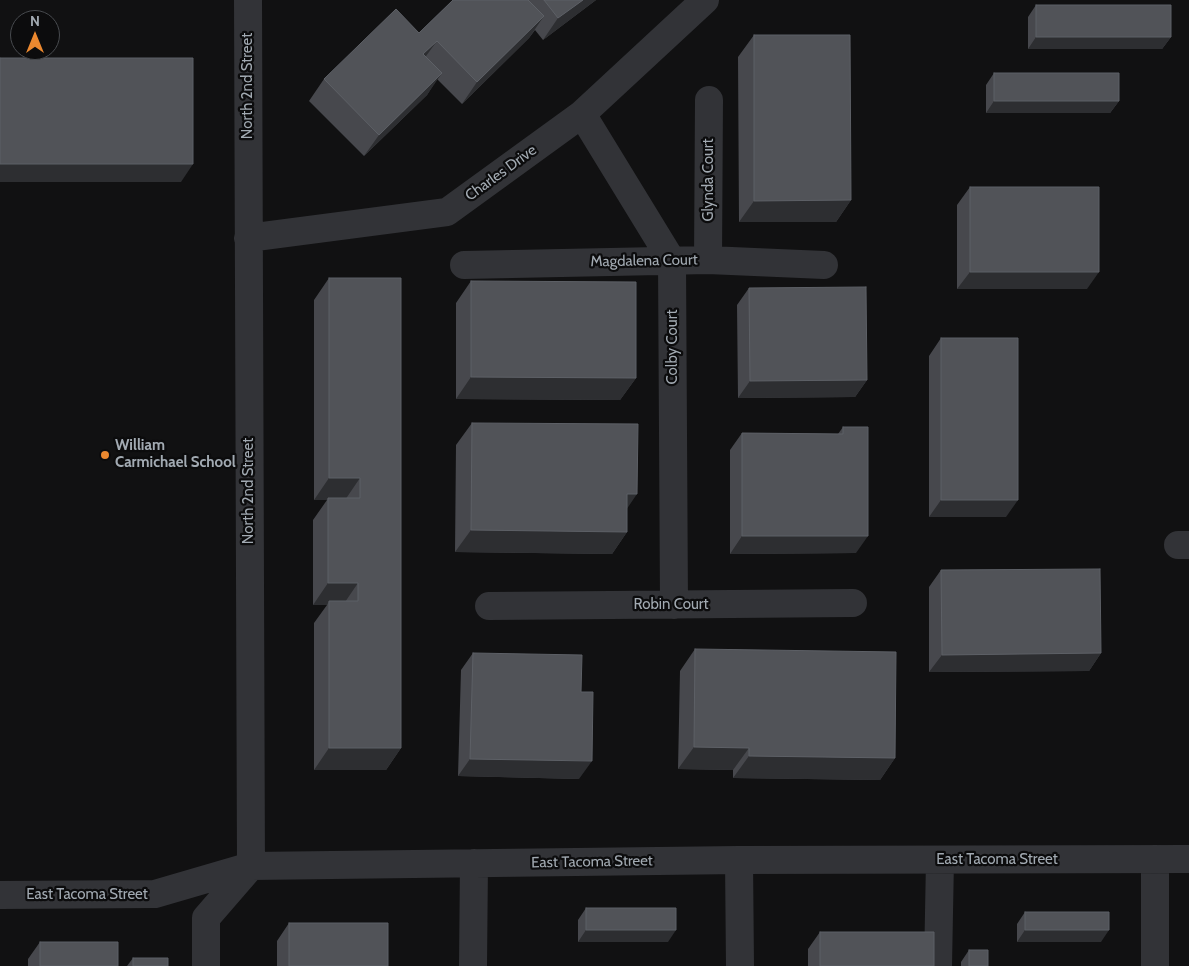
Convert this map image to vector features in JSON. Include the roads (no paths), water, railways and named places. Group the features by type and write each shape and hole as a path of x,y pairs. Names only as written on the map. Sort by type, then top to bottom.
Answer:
{"street":[{"name":"North 2nd Street","path":"248,0 251,866"},
{"name":"Charles Drive","path":"248,238 447,212 582,114 705,0"},
{"name":"Glynda Court","path":"708,260 709,100"},
{"path":"582,114 672,260"},
{"name":"Colby Court","path":"672,260 674,605"},
{"name":"Magdalena Court","path":"464,265 708,260 824,265"},
{"name":"Robin Court","path":"489,606 853,603"},
{"path":"1155,859 1155,966"},
{"name":"East Tacoma Street","path":"0,895 155,894 251,866 739,860 1189,859"},
{"path":"739,860 740,966"},
{"path":"938,966 940,860"},
{"path":"473,966 474,863"},
{"path":"206,966 206,918 251,866"}],"place":[{"name":"William Carmichael School","path":"105,455"}]}
